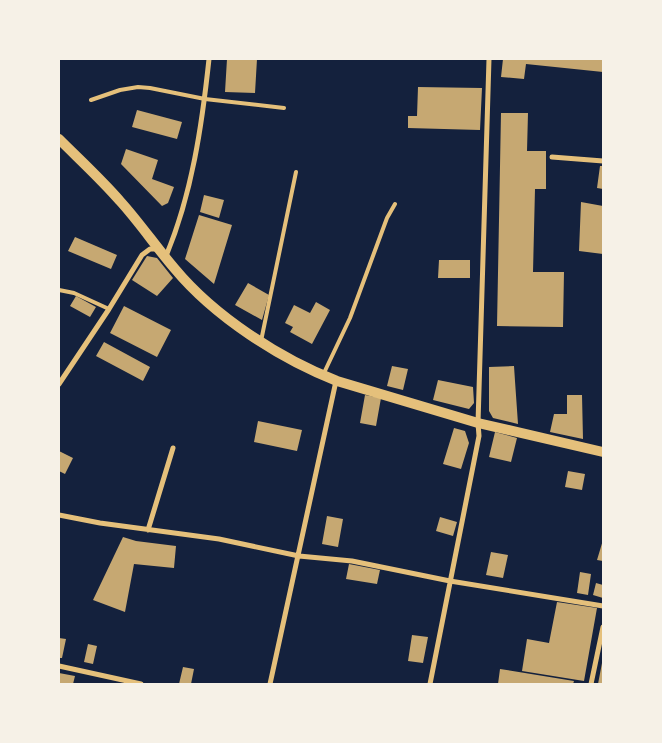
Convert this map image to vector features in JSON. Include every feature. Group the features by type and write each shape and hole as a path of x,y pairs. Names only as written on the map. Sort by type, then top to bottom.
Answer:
{"main road":[{"path":"59,139 118,199 179,274 217,310 262,341 322,375 337,381 478,423 603,452"}],"street":[{"path":"59,384 146,251 159,249 166,256 175,235 187,193 205,99 209,59"},
{"path":"430,684 478,445 489,59"},
{"path":"552,157 603,161"},
{"path":"270,684 337,381"},
{"path":"148,530 173,448"},
{"path":"59,515 100,523 219,539 299,556 352,561 450,581 603,606"},
{"path":"591,684 603,627"},
{"path":"59,666 141,684"}],"lane":[{"path":"91,100 120,90 138,87 205,99 284,108"},
{"path":"262,341 296,172"},
{"path":"322,375 350,318 387,218 395,204"},
{"path":"59,290 74,294 109,309"}],"building":[{"path":"227,59 257,59 255,93 225,92"},
{"path":"503,59 603,59 603,72 526,64 524,79 501,77"},
{"path":"418,87 482,88 480,130 408,128 408,116 417,116"},
{"path":"137,110 182,122 177,139 132,127"},
{"path":"501,113 528,113 527,151 546,151 546,189 535,189 533,272 564,272 563,327 497,326"},
{"path":"126,149 158,160 152,179 174,187 168,203 162,206 121,164"},
{"path":"600,166 603,166 603,189 597,188"},
{"path":"204,195 224,200 219,218 200,212"},
{"path":"581,202 603,206 603,254 579,251"},
{"path":"199,215 232,225 214,284 185,259"},
{"path":"75,237 117,255 111,269 68,251"},
{"path":"147,256 157,258 173,278 157,296 132,280"},
{"path":"439,260 470,260 470,278 438,278"},
{"path":"248,283 269,295 262,320 235,305"},
{"path":"76,296 96,307 90,317 70,306"},
{"path":"316,302 330,310 312,344 290,332 293,327 285,323 294,305 310,313"},
{"path":"124,306 171,330 157,357 110,333"},
{"path":"104,342 150,367 143,381 96,356"},
{"path":"392,366 408,369 403,390 387,386"},
{"path":"514,366 518,424 493,418 489,411 489,367"},
{"path":"438,380 473,387 474,403 469,409 433,400"},
{"path":"365,395 381,398 376,426 360,423"},
{"path":"567,395 582,395 583,439 550,432 554,414 567,414"},
{"path":"258,421 302,430 297,451 254,442"},
{"path":"454,428 465,431 469,443 461,469 443,464"},
{"path":"495,432 517,438 511,462 489,457"},
{"path":"59,451 73,458 65,474 59,471"},
{"path":"568,471 585,474 582,490 565,487"},
{"path":"327,516 343,519 338,547 322,544"},
{"path":"440,517 457,522 453,536 436,531"},
{"path":"123,537 136,541 176,546 174,568 134,564 125,612 93,600"},
{"path":"603,540 603,561 597,560"},
{"path":"491,552 508,555 503,578 486,575"},
{"path":"349,564 380,570 377,584 346,579"},
{"path":"580,572 591,574 588,595 577,593"},
{"path":"596,583 603,585 603,598 593,595"},
{"path":"557,602 597,608 584,681 522,671 527,639 549,643"},
{"path":"412,635 428,637 423,663 408,661"},
{"path":"59,638 66,639 62,658 59,658"},
{"path":"88,644 97,646 93,664 84,662"},
{"path":"602,663 603,684 598,684"},
{"path":"183,667 194,669 191,684 179,684"},
{"path":"500,669 574,681 573,684 498,684"},
{"path":"59,673 75,676 73,684 59,684"}]}
